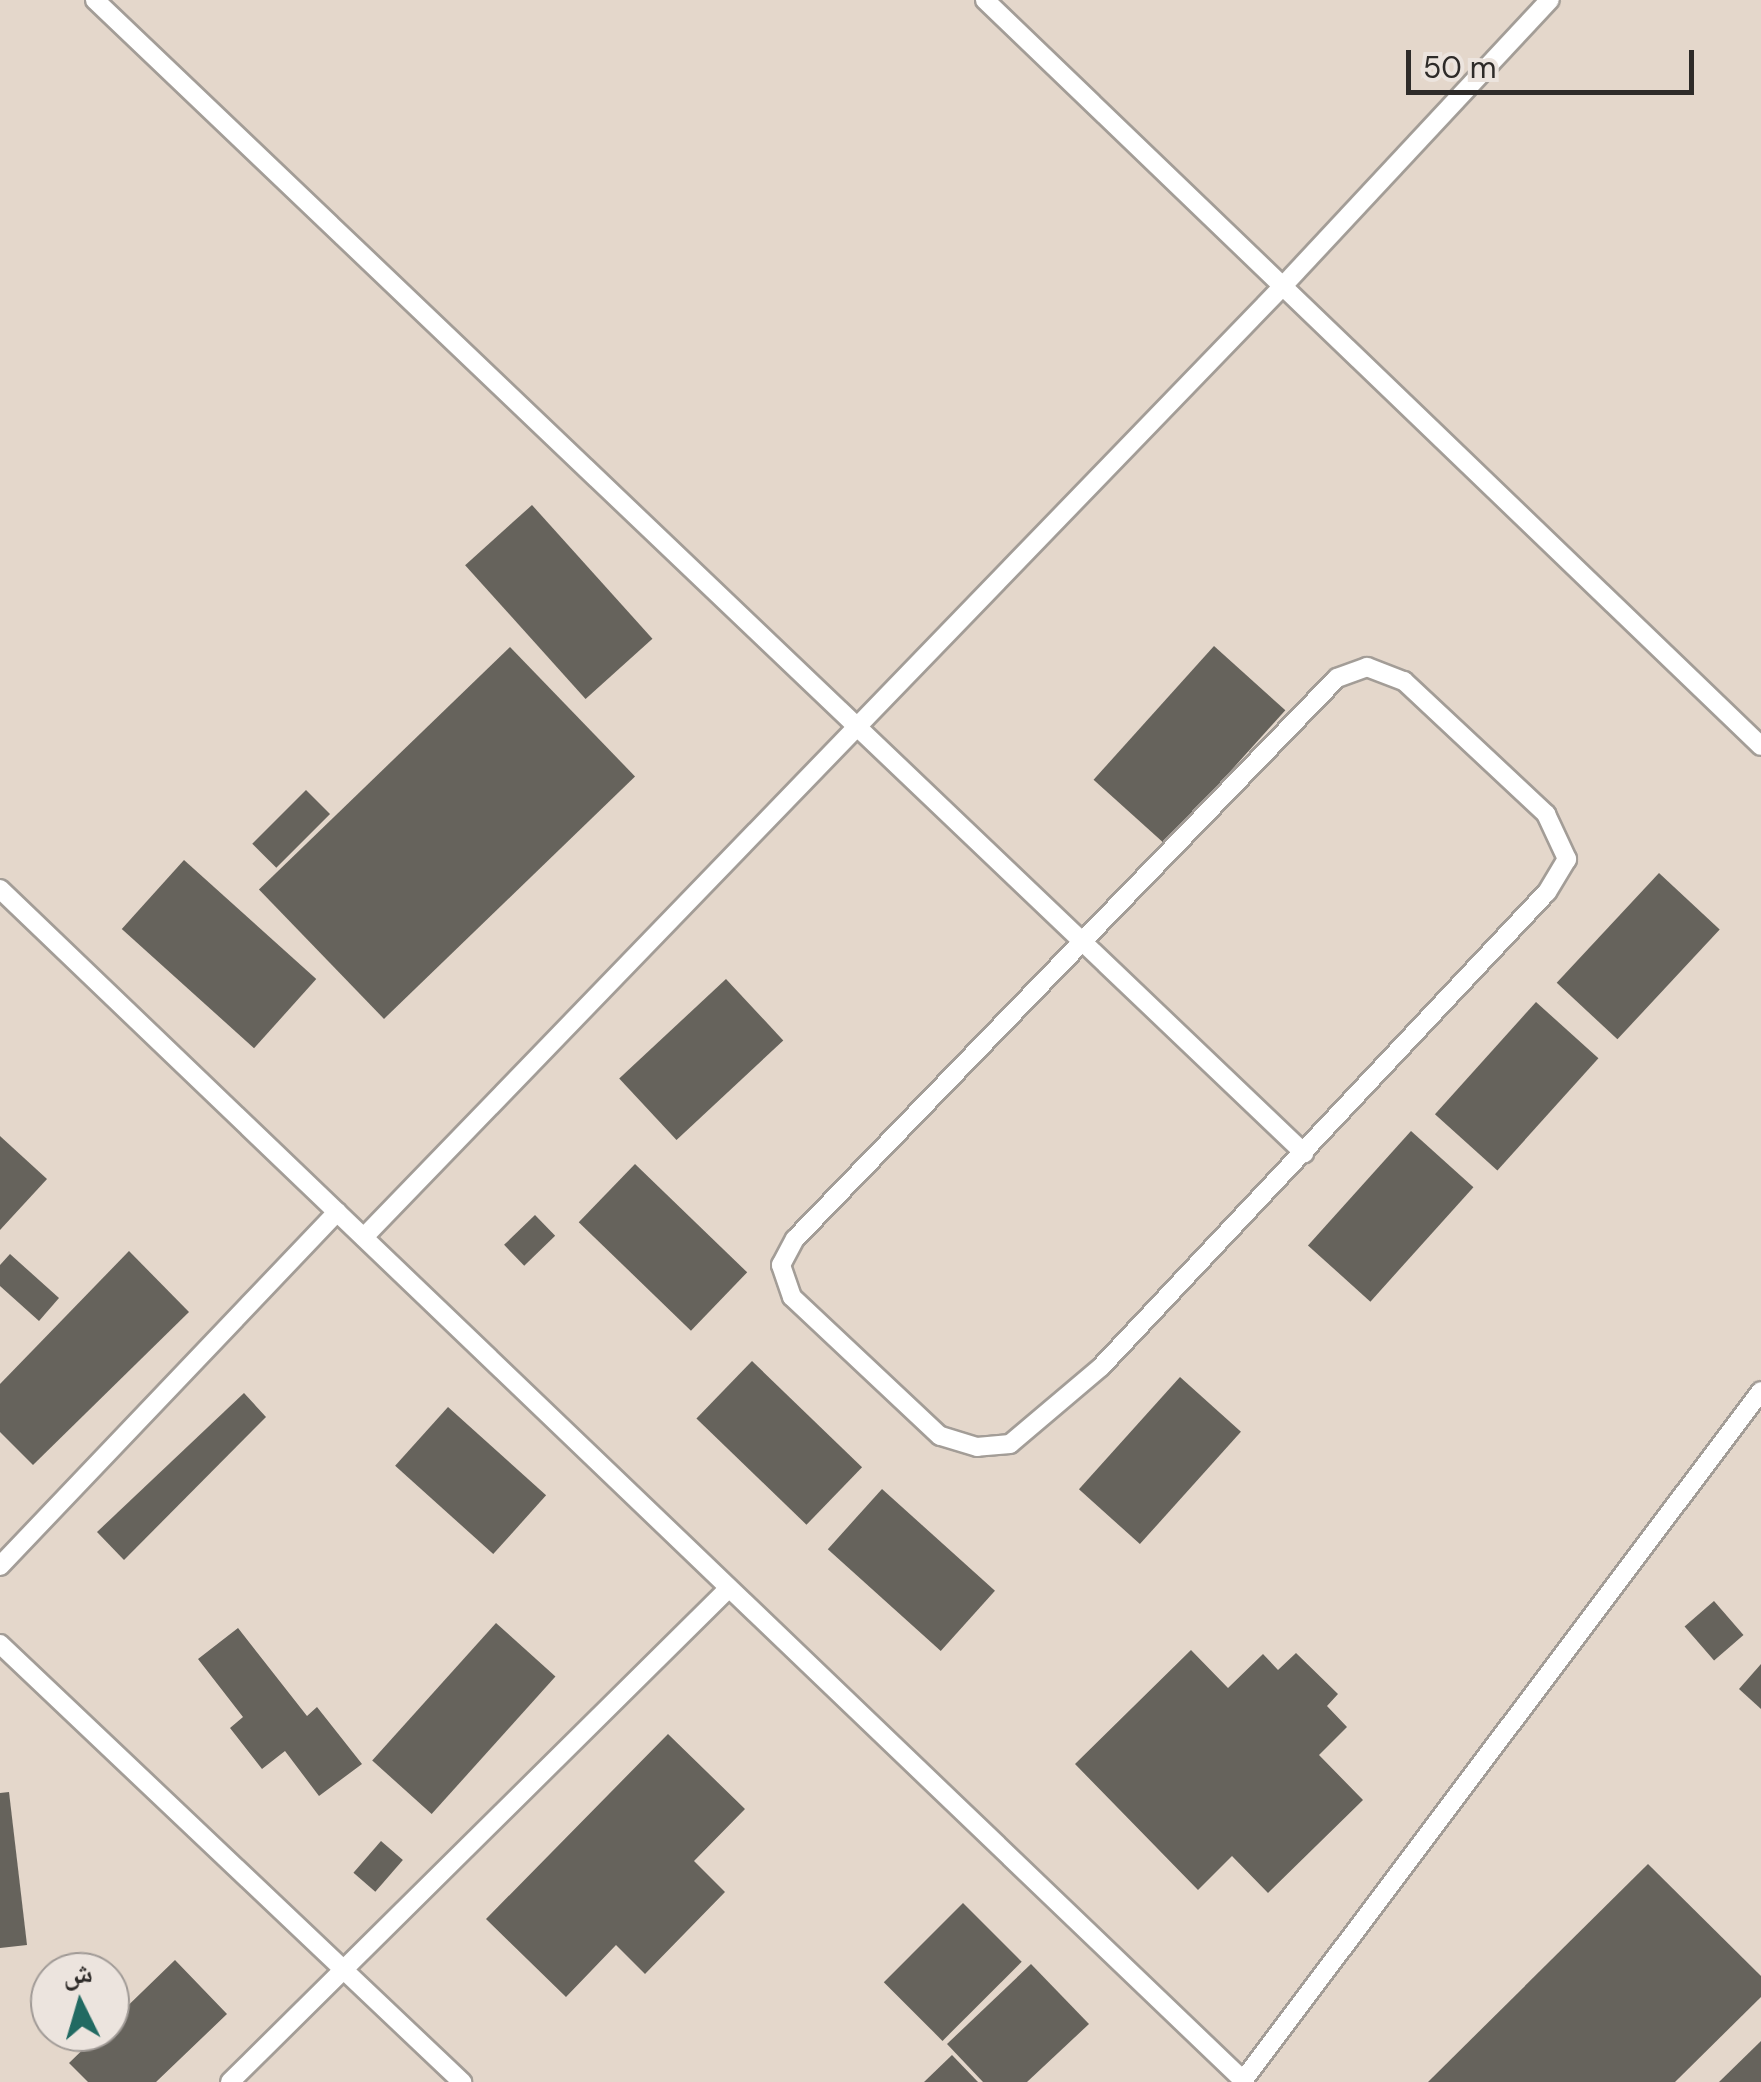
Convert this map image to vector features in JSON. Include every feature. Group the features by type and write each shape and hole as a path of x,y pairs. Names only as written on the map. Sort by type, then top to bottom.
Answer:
{"lane":[{"path":"95,0 860,724 1304,1153"},
{"path":"985,0 1761,746"},
{"path":"364,1237 1281,288 1550,0"},
{"path":"1367,668 1404,681 1546,814 1567,859 1547,892 1101,1367 1010,1444 977,1447 940,1436 792,1297 781,1265 796,1239 1083,940 1338,678 1367,668"},
{"path":"0,889 1244,2082 1761,1391"},
{"path":"0,1566 337,1212"},
{"path":"230,2082 729,1588"},
{"path":"0,1644 462,2082"}],"shaded area":[{"path":"0,0 1761,0 1761,2082 0,2082"}],"building":[{"path":"532,505 652,639 586,699 465,565"},
{"path":"1214,646 1285,710 1165,844 1094,780"},
{"path":"510,647 635,776 384,1019 259,889"},
{"path":"306,790 330,814 276,868 252,844"},
{"path":"184,860 316,979 254,1048 122,929"},
{"path":"1659,873 1720,930 1617,1039 1557,983"},
{"path":"726,979 783,1040 677,1140 619,1079"},
{"path":"1536,1002 1598,1058 1497,1170 1435,1114"},
{"path":"1411,1131 1473,1187 1370,1302 1308,1245"},
{"path":"0,1136 47,1179 0,1230"},
{"path":"635,1164 747,1272 691,1331 579,1222"},
{"path":"535,1215 555,1236 524,1266 504,1245"},
{"path":"129,1251 189,1312 33,1465 0,1432 0,1384"},
{"path":"10,1254 59,1298 39,1321 0,1286 0,1265"},
{"path":"752,1361 862,1467 806,1525 696,1419"},
{"path":"1180,1377 1241,1432 1140,1544 1079,1489"},
{"path":"244,1393 266,1417 124,1560 97,1532"},
{"path":"448,1407 546,1495 493,1554 395,1466"},
{"path":"882,1489 995,1591 941,1651 828,1549"},
{"path":"1714,1601 1744,1635 1714,1661 1685,1627"},
{"path":"496,1623 555,1677 432,1814 372,1760"},
{"path":"238,1628 307,1716 317,1707 362,1764 319,1796 285,1751 262,1769 230,1728 243,1717 198,1659"},
{"path":"1191,1650 1228,1688 1263,1654 1278,1670 1296,1653 1338,1694 1327,1706 1347,1727 1319,1755 1363,1800 1268,1893 1232,1856 1198,1890 1075,1764"},
{"path":"1761,1664 1761,1709 1739,1689"},
{"path":"668,1734 745,1809 694,1861 725,1892 645,1974 616,1945 566,1997 486,1919"},
{"path":"9,1792 27,1945 0,1948 0,1793"},
{"path":"381,1841 403,1860 375,1892 353,1873"},
{"path":"1648,1864 1761,1976 1761,1997 1675,2082 1428,2082"},
{"path":"963,1903 1022,1962 942,2041 884,1982"},
{"path":"175,1960 227,2014 156,2082 88,2082 69,2063 80,2052 130,2052 130,2004"},
{"path":"1031,1964 1089,2024 1027,2082 983,2082 947,2044"},
{"path":"1761,2041 1761,2082 1719,2082"},
{"path":"952,2055 978,2082 924,2082"}]}
